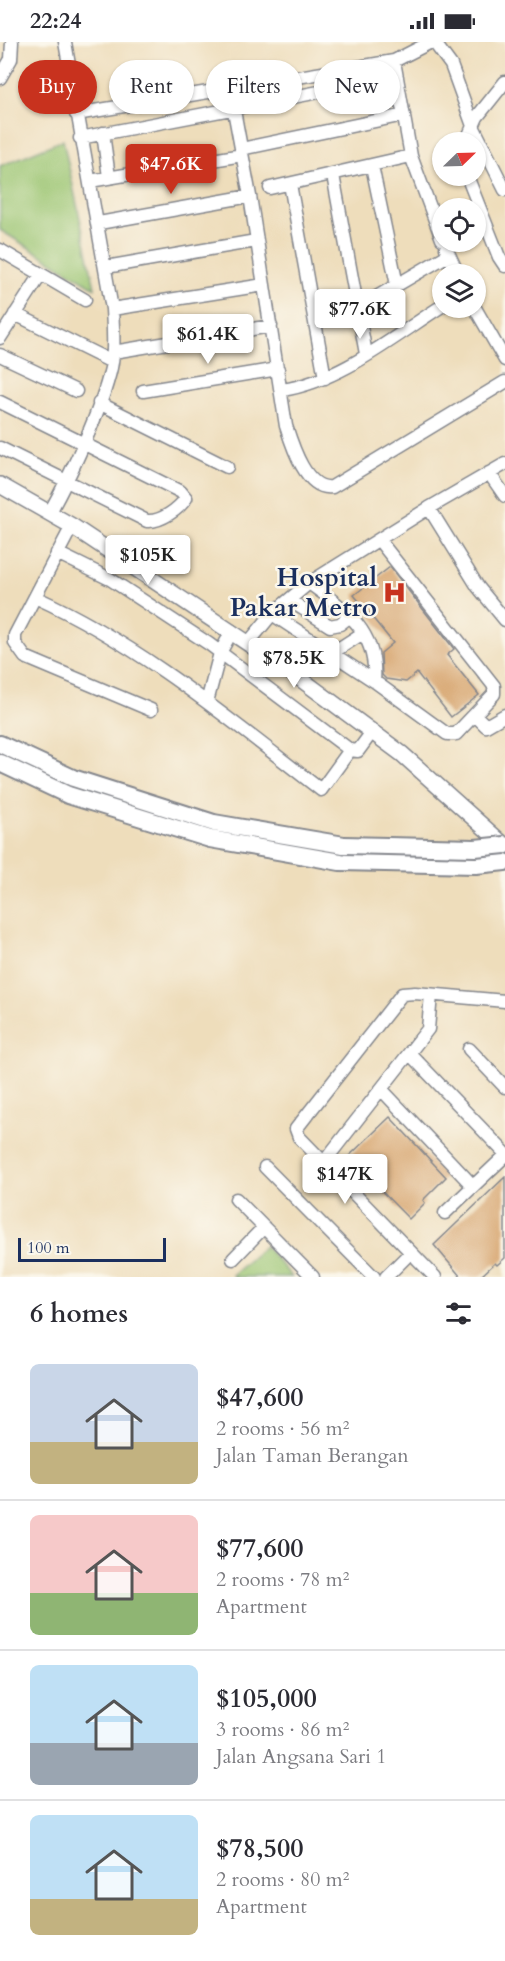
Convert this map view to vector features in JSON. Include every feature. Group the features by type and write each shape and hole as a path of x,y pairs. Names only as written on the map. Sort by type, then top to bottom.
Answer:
{"highway":[{"path":"0,744 73,778 214,823 342,853 505,845"},
{"path":"0,763 68,795 210,839 476,865 505,862"}],"main road":[{"path":"0,485 50,512 249,642 432,779 505,845"}],"street":[{"path":"0,78 11,60 12,42"},
{"path":"64,42 67,60"},
{"path":"396,60 432,42 458,81 472,126 505,190"},
{"path":"470,132 505,82"},
{"path":"97,111 206,93"},
{"path":"400,93 411,156 432,211"},
{"path":"80,138 206,112"},
{"path":"50,512 67,481 99,403 112,357 112,309 106,267 76,114"},
{"path":"234,114 250,196 286,426 295,453 316,484 324,488 332,487 505,382"},
{"path":"90,181 242,152 404,115"},
{"path":"103,133 109,177"},
{"path":"270,188 411,156"},
{"path":"372,166 397,285"},
{"path":"333,175 366,354"},
{"path":"290,184 325,378"},
{"path":"471,186 499,257 505,266"},
{"path":"99,223 250,196"},
{"path":"106,267 256,241"},
{"path":"447,252 453,264"},
{"path":"1,253 85,300"},
{"path":"358,308 448,255"},
{"path":"0,338 40,276"},
{"path":"112,309 264,285"},
{"path":"282,390 303,387 325,378 432,312"},
{"path":"15,314 112,357 271,326"},
{"path":"482,318 505,360"},
{"path":"0,355 76,391"},
{"path":"143,391 278,369"},
{"path":"0,402 185,495 185,501 179,507 150,522 0,448"},
{"path":"99,403 227,467"},
{"path":"249,642 272,614 309,583 429,508 505,464"},
{"path":"489,473 505,496"},
{"path":"429,508 478,587 505,620"},
{"path":"72,526 15,635 15,643 25,657 151,710"},
{"path":"272,614 374,681 447,734 456,734 494,694 494,686 379,540"},
{"path":"57,553 110,579 220,652 350,750 358,751 372,732"},
{"path":"309,583 350,616 363,633 374,655 374,681"},
{"path":"35,597 104,632 207,702 321,790 350,750"},
{"path":"289,600 330,626 340,624 350,616"},
{"path":"207,702 220,652 232,631"},
{"path":"332,653 363,633"},
{"path":"475,715 486,726 505,715"},
{"path":"435,1277 299,1137 296,1129 397,998 415,993 505,1000"},
{"path":"324,1162 428,1029 431,995"},
{"path":"469,1049 505,1087"},
{"path":"410,1054 505,1154 445,1213"},
{"path":"382,1090 473,1186"},
{"path":"266,1167 374,1277"},
{"path":"236,1199 313,1277"},
{"path":"233,1259 264,1227"},
{"path":"386,1277 411,1252"}],"green space":[{"path":"63,140 95,288 0,230 0,166"},
{"path":"265,1246 292,1277 234,1277 232,1275"}],"building":[{"path":"390,567 454,649 447,655 479,695 451,717 417,673 406,682 386,679 382,675 381,653 393,643 354,595"},
{"path":"390,1117 446,1177 423,1200 425,1203 409,1219 348,1157"},
{"path":"505,1177 505,1258 497,1265 495,1263 480,1277 461,1277 434,1245"}],"place":[{"name":"Hospital Pakar Metro","path":"395,592"}]}
